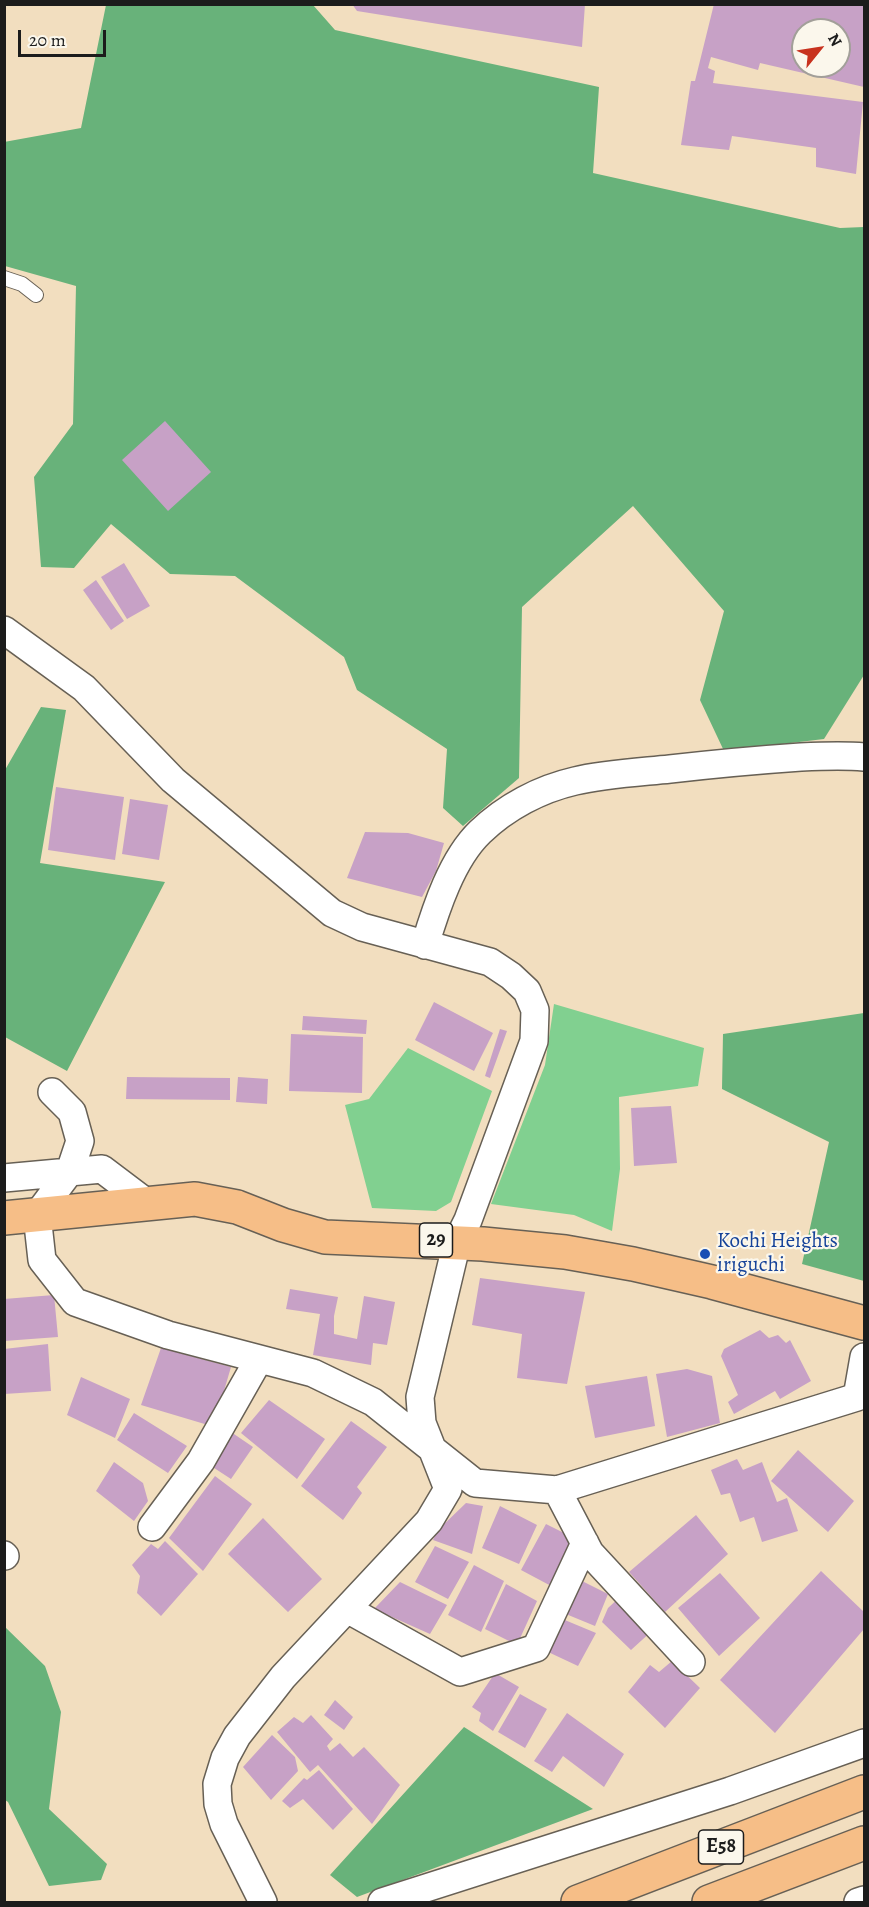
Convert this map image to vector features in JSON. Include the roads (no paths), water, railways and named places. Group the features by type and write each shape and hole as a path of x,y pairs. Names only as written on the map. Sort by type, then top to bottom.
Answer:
{"main road":[{"name":"29","path":"4,1218 195,1199 237,1207 283,1225 325,1237 457,1242 565,1252 633,1264 712,1282 864,1323"},
{"name":"E58","path":"578,1902 864,1792"},
{"name":"E58","path":"709,1902 864,1843"}],"street":[{"path":"4,630 84,688 173,780 332,913 362,927 490,962 511,976 527,991 535,1010 534,1041 472,1210 457,1242 420,1397 422,1423 448,1490 429,1521 282,1677 237,1736 225,1758 217,1784 218,1804 224,1824 263,1902"},
{"path":"425,945 445,888 460,859 479,833 504,812 530,796 576,780 745,760 847,755 864,757"},
{"path":"52,1092 72,1112 80,1141 70,1171 37,1215 42,1260 75,1302 168,1335 313,1373 373,1402 475,1483 557,1490 857,1398 864,1357"},
{"path":"4,1178 102,1169 147,1203"},
{"path":"152,1527 201,1461 259,1359"},
{"path":"557,1490 590,1553 691,1662"},
{"path":"347,1609 460,1672 536,1648 585,1543"},
{"path":"382,1902 730,1791 864,1743"},
{"path":"858,1902 864,1900"}],"lane":[{"path":"4,278 22,284 36,295"}],"place":[{"name":"Kochi Heights iriguchi","path":"705,1254"}]}
